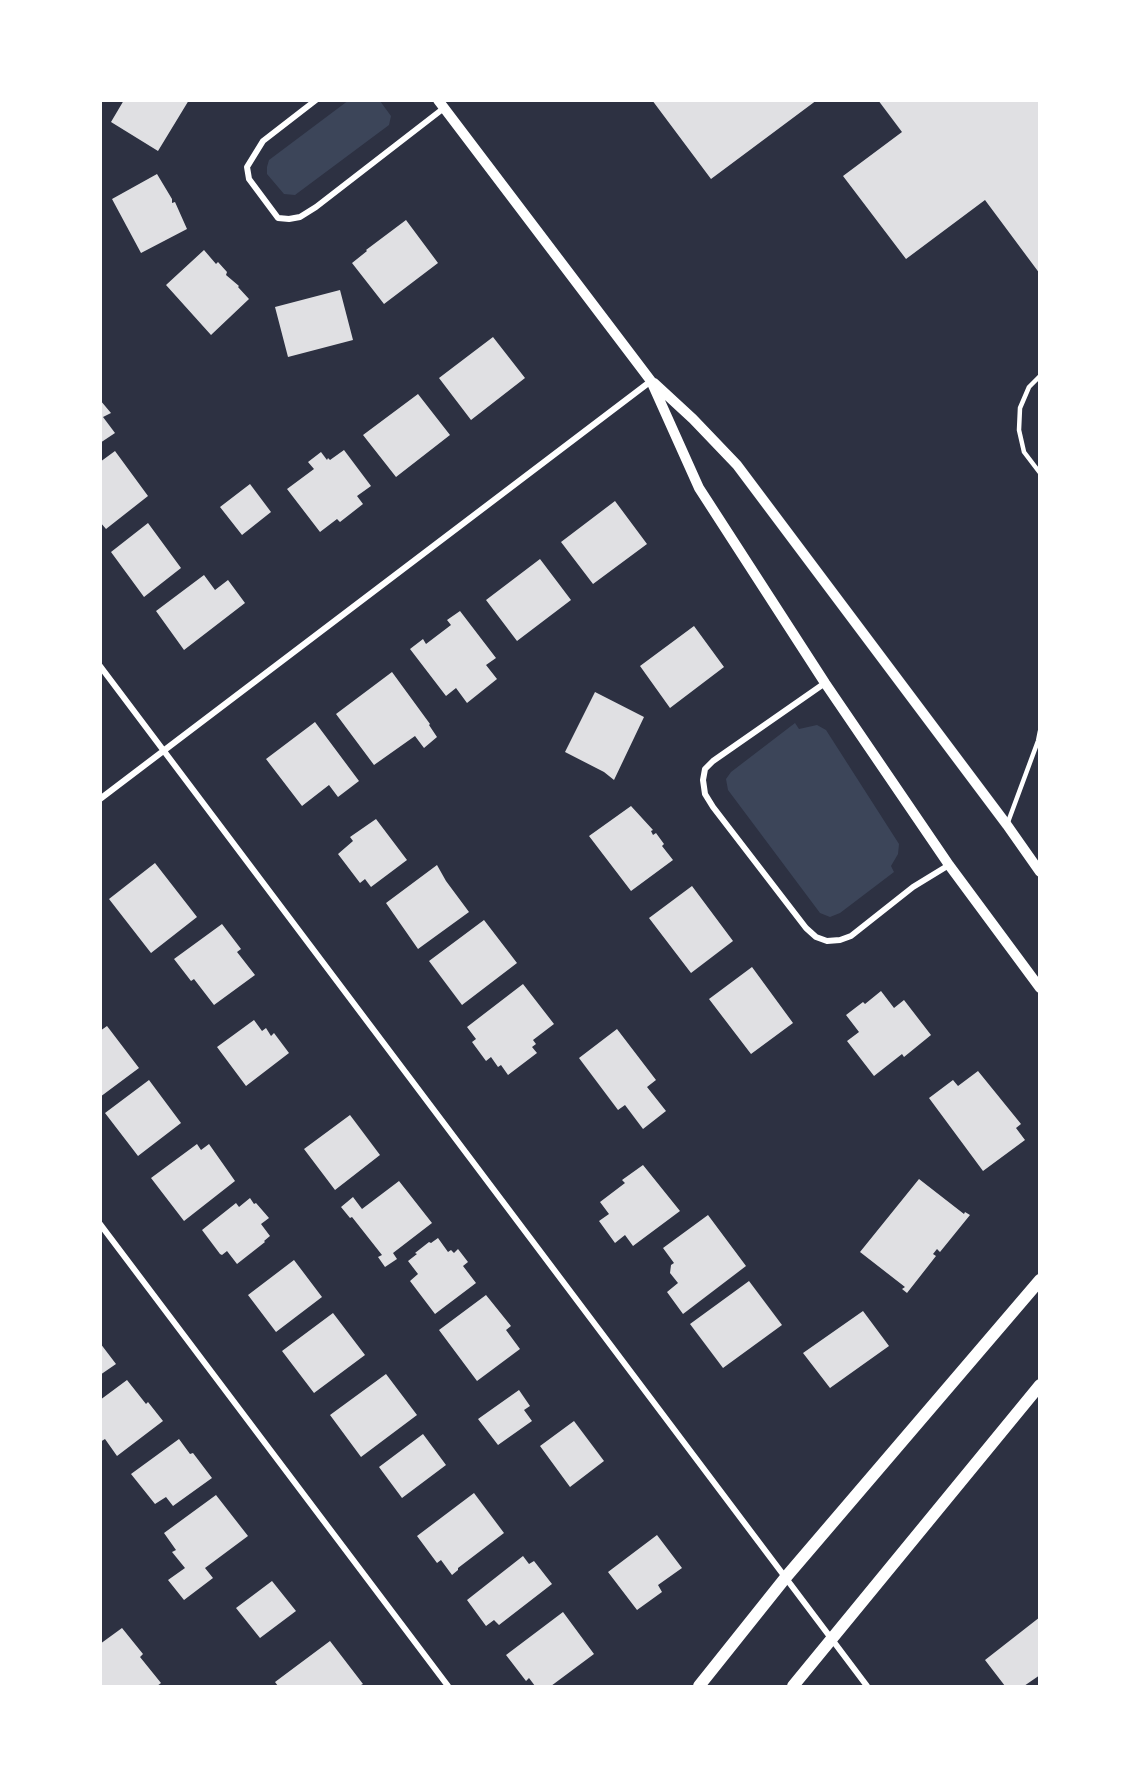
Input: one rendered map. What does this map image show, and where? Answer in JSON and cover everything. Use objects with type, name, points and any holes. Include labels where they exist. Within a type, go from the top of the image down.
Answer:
[{"type":"main road","points":[[699,1686],[786,1577],[1040,1280]]},
{"type":"main road","points":[[793,1686],[1040,1385]]},
{"type":"street","points":[[316,100],[263,141],[247,167],[249,179],[278,218],[300,217],[316,207],[441,104],[651,381],[693,418],[736,465],[1040,872]]},
{"type":"street","points":[[651,381],[699,488],[825,683],[949,865],[1040,988]]},
{"type":"street","points":[[100,799],[651,381]]},
{"type":"street","points":[[100,666],[867,1686]]},
{"type":"street","points":[[825,683],[713,761],[705,769],[703,780],[705,794],[713,807],[806,928],[816,937],[827,941],[851,936],[913,887],[949,865]]},
{"type":"street","points":[[100,1224],[448,1686]]},
{"type":"lane","points":[[1040,376],[1029,387],[1020,408],[1018,430],[1024,452],[1040,473]]},
{"type":"lane","points":[[1007,825],[1039,740],[1040,730]]},
{"type":"shaded area","points":[[349,100],[380,101],[391,116],[389,125],[295,195],[284,194],[267,174],[269,160]]},
{"type":"shaded area","points":[[795,723],[799,729],[817,725],[826,730],[899,844],[898,854],[891,866],[894,872],[840,913],[830,917],[820,913],[728,790],[726,779],[731,772]]},
{"type":"building","points":[[124,100],[189,100],[158,151],[111,122]]},
{"type":"building","points":[[652,100],[817,100],[711,179]]},
{"type":"building","points":[[878,100],[1040,100],[1040,274],[985,200],[906,259],[843,176],[902,132]]},
{"type":"building","points":[[157,174],[172,199],[172,203],[175,202],[187,229],[141,253],[112,199]]},
{"type":"building","points":[[406,220],[438,263],[384,304],[352,263]]},
{"type":"building","points":[[204,250],[216,264],[218,262],[227,272],[226,275],[249,299],[211,335],[166,285]]},
{"type":"building","points":[[340,290],[353,340],[288,357],[275,307]]},
{"type":"building","points":[[493,337],[525,378],[471,420],[439,378]]},
{"type":"building","points":[[418,394],[450,435],[396,477],[363,435]]},
{"type":"building","points":[[100,400],[111,413],[103,417],[115,433],[100,443]]},
{"type":"building","points":[[344,450],[371,486],[357,496],[363,504],[340,522],[337,519],[320,532],[287,489],[314,469],[308,462],[321,452],[327,460],[328,458],[330,460]]},
{"type":"building","points":[[115,451],[148,496],[106,529],[100,522],[100,462]]},
{"type":"building","points":[[250,484],[271,512],[242,535],[220,507]]},
{"type":"building","points":[[615,501],[647,544],[593,584],[561,542]]},
{"type":"building","points":[[148,523],[181,568],[144,597],[111,552]]},
{"type":"building","points":[[540,559],[571,600],[517,641],[486,600]]},
{"type":"building","points":[[204,575],[215,590],[228,580],[245,603],[184,650],[156,611]]},
{"type":"building","points":[[460,611],[496,658],[486,665],[497,679],[467,703],[456,688],[446,696],[410,649],[423,639],[426,644],[451,625],[447,620]]},
{"type":"building","points":[[694,626],[724,667],[670,708],[640,666]]},
{"type":"building","points":[[392,672],[437,737],[424,748],[415,736],[374,765],[336,714]]},
{"type":"building","points":[[595,692],[644,717],[614,780],[604,772],[565,752]]},
{"type":"building","points":[[315,722],[359,781],[338,797],[329,785],[302,806],[266,759]]},
{"type":"building","points":[[631,806],[653,830],[651,831],[653,835],[656,833],[664,844],[662,846],[673,860],[631,891],[589,836]]},
{"type":"building","points":[[376,819],[407,860],[371,887],[365,879],[360,883],[338,854],[353,841],[350,837]]},
{"type":"building","points":[[155,863],[197,917],[151,953],[109,899]]},
{"type":"building","points":[[437,865],[469,912],[418,949],[386,903]]},
{"type":"building","points":[[692,886],[733,941],[691,973],[649,918]]},
{"type":"building","points":[[484,920],[517,963],[462,1005],[429,961]]},
{"type":"building","points":[[222,924],[241,949],[237,952],[255,975],[214,1005],[194,979],[191,981],[174,959]]},
{"type":"building","points":[[752,967],[793,1023],[751,1054],[709,999]]},
{"type":"building","points":[[523,984],[554,1024],[533,1040],[536,1044],[532,1047],[537,1053],[508,1075],[491,1057],[486,1061],[472,1042],[476,1039],[467,1027]]},
{"type":"building","points":[[881,991],[894,1008],[904,1000],[931,1035],[904,1057],[902,1054],[874,1076],[847,1041],[859,1032],[846,1015]]},
{"type":"building","points":[[254,1020],[262,1031],[266,1028],[271,1036],[274,1033],[289,1053],[246,1086],[217,1047]]},
{"type":"building","points":[[107,1026],[139,1068],[100,1097],[100,1031]]},
{"type":"building","points":[[617,1029],[656,1080],[647,1087],[666,1111],[643,1129],[625,1105],[618,1110],[579,1058]]},
{"type":"building","points":[[978,1071],[1021,1124],[1016,1128],[1025,1140],[983,1171],[929,1098],[953,1080],[958,1086]]},
{"type":"building","points":[[149,1080],[181,1123],[138,1156],[105,1113]]},
{"type":"building","points":[[350,1115],[380,1155],[335,1190],[304,1149]]},
{"type":"building","points":[[197,1144],[201,1150],[209,1144],[235,1181],[184,1221],[151,1178]]},
{"type":"building","points":[[643,1165],[680,1211],[633,1246],[625,1235],[615,1243],[599,1221],[609,1214],[600,1202],[625,1183],[622,1180]]},
{"type":"building","points":[[919,1179],[964,1214],[965,1212],[970,1215],[940,1252],[937,1249],[933,1254],[936,1256],[907,1293],[902,1289],[905,1287],[860,1252]]},
{"type":"building","points":[[399,1181],[432,1223],[393,1253],[397,1259],[385,1267],[378,1257],[382,1255],[352,1217],[350,1218],[341,1207],[353,1197],[362,1209]]},
{"type":"building","points":[[250,1198],[269,1218],[261,1224],[270,1236],[237,1264],[227,1251],[220,1254],[202,1230],[236,1203],[239,1207]]},
{"type":"building","points":[[708,1215],[746,1266],[683,1314],[667,1292],[678,1283],[670,1273],[671,1265],[674,1263],[663,1248]]},
{"type":"building","points":[[438,1238],[448,1252],[451,1250],[454,1253],[458,1249],[468,1262],[463,1266],[476,1283],[435,1314],[410,1281],[418,1274],[408,1261],[429,1242]]},
{"type":"building","points":[[294,1260],[322,1297],[276,1332],[248,1295]]},
{"type":"building","points":[[749,1281],[782,1325],[723,1368],[690,1324]]},
{"type":"building","points":[[486,1295],[511,1326],[506,1330],[520,1349],[477,1381],[439,1330]]},
{"type":"building","points":[[863,1311],[889,1346],[830,1388],[803,1353]]},
{"type":"building","points":[[333,1313],[365,1355],[314,1393],[282,1351]]},
{"type":"building","points":[[100,1343],[116,1364],[100,1375]]},
{"type":"building","points":[[386,1374],[417,1415],[361,1457],[330,1415]]},
{"type":"building","points":[[127,1380],[163,1421],[117,1456],[105,1439],[100,1442],[100,1400]]},
{"type":"building","points":[[519,1390],[530,1406],[524,1410],[532,1421],[498,1445],[478,1419]]},
{"type":"building","points":[[574,1421],[604,1461],[570,1487],[540,1446]]},
{"type":"building","points":[[423,1434],[446,1465],[402,1498],[379,1467]]},
{"type":"building","points":[[179,1439],[212,1478],[173,1506],[166,1497],[155,1504],[131,1474]]},
{"type":"building","points":[[474,1493],[504,1533],[452,1575],[441,1560],[437,1563],[417,1536]]},
{"type":"building","points":[[216,1495],[248,1536],[205,1568],[213,1578],[184,1600],[168,1580],[185,1568],[172,1552],[176,1550],[164,1533]]},
{"type":"building","points":[[657,1535],[682,1568],[658,1585],[662,1592],[637,1610],[608,1572]]},
{"type":"building","points":[[523,1556],[529,1564],[534,1561],[552,1584],[499,1625],[494,1620],[486,1626],[467,1600]]},
{"type":"building","points":[[272,1581],[296,1611],[260,1638],[236,1608]]},
{"type":"building","points":[[563,1612],[594,1654],[551,1686],[535,1686],[529,1678],[526,1681],[506,1655]]},
{"type":"building","points":[[1040,1617],[1040,1675],[1024,1686],[1005,1686],[985,1660]]},
{"type":"building","points":[[122,1628],[143,1654],[140,1657],[161,1683],[157,1686],[100,1686],[100,1644]]},
{"type":"building","points":[[330,1641],[363,1684],[359,1686],[278,1686],[275,1682]]}]
